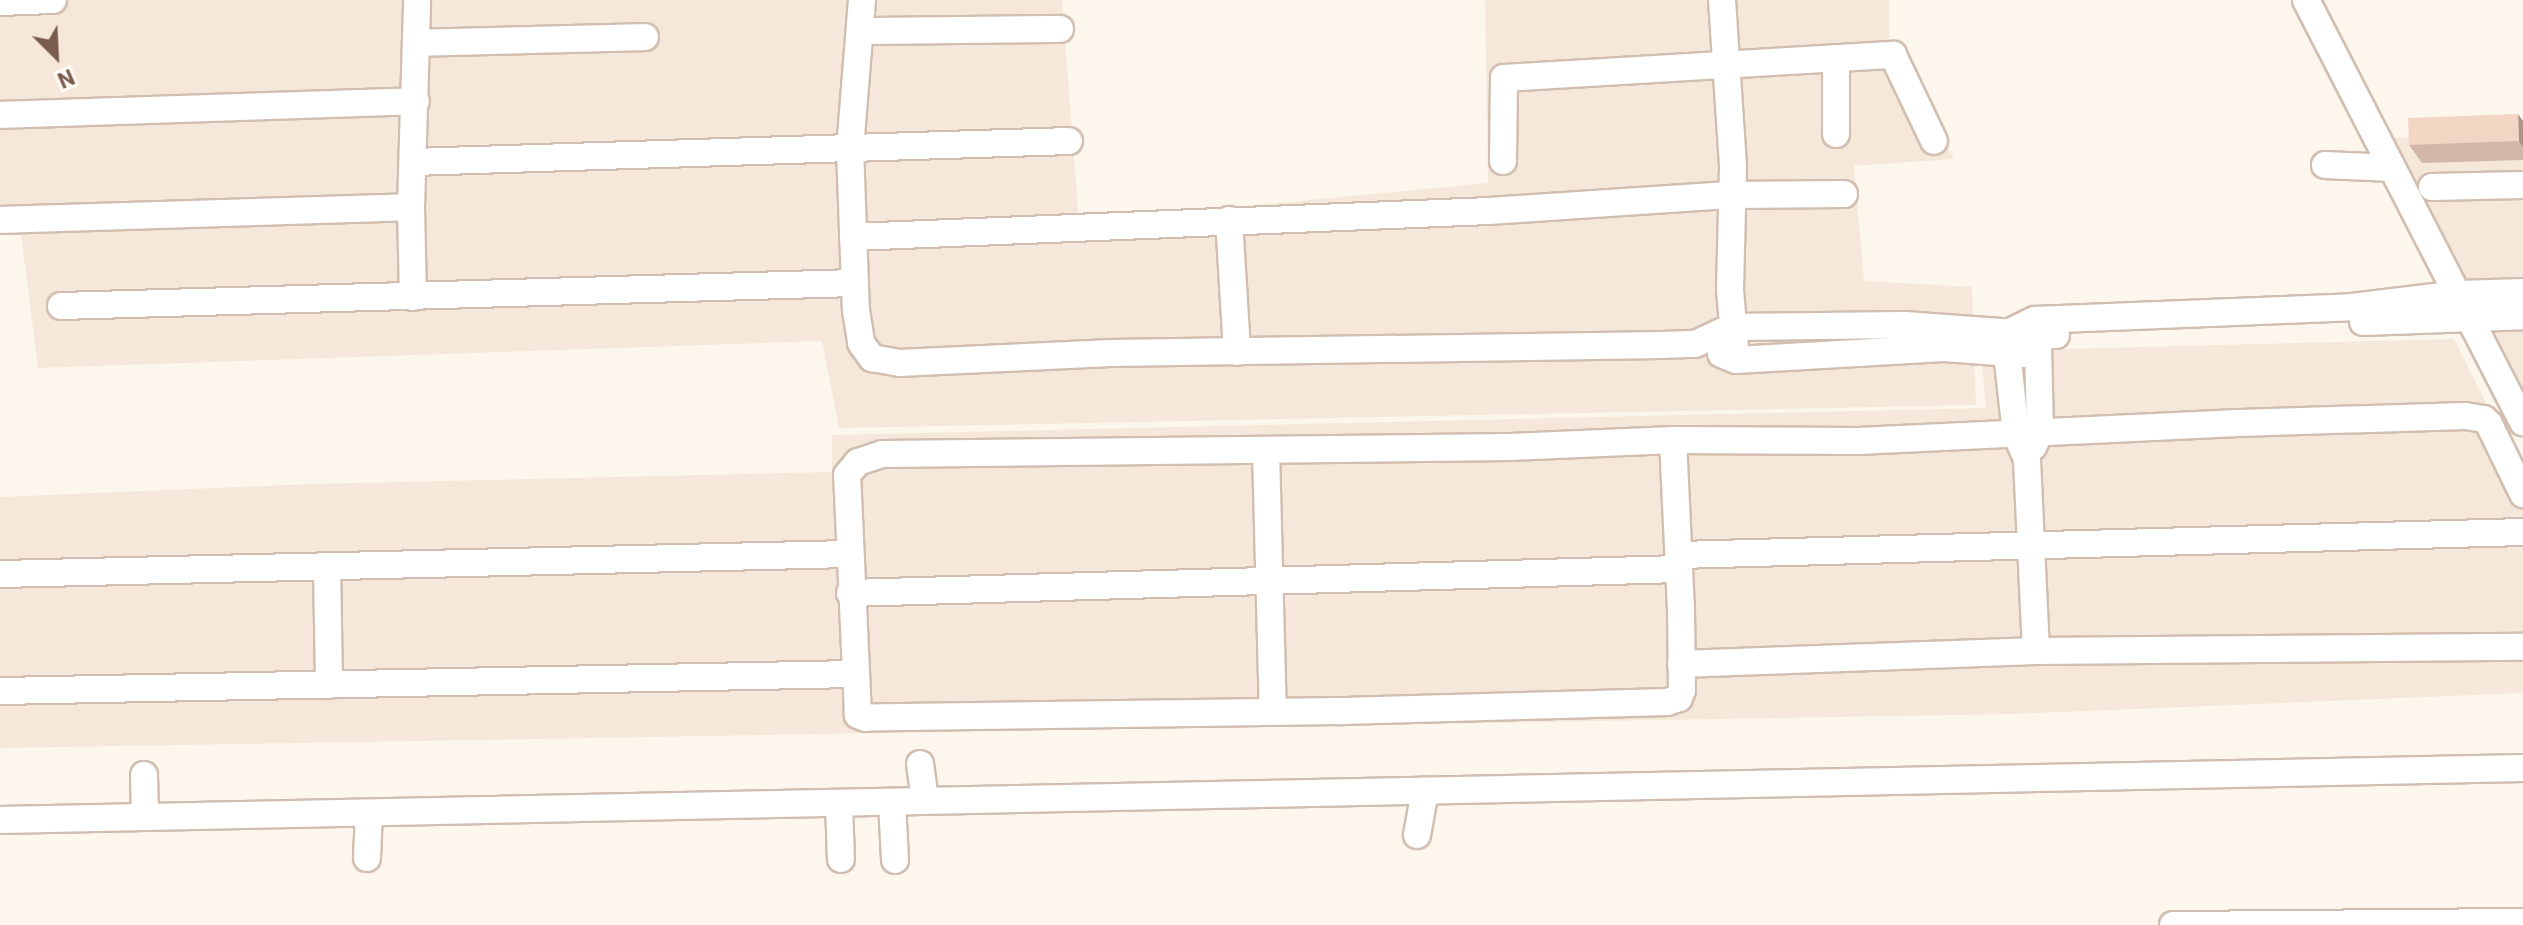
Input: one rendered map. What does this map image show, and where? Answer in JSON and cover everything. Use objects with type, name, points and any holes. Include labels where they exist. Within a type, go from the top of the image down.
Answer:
[{"type":"street","points":[[0,2],[53,0]]},
{"type":"street","points":[[413,297],[411,207],[417,0]]},
{"type":"street","points":[[862,0],[850,149],[855,283],[861,343],[872,358],[885,361],[1695,344],[1736,360],[1943,337]]},
{"type":"street","points":[[1722,0],[1732,195],[1732,327],[1736,360]]},
{"type":"street","points":[[2306,0],[2523,423]]},
{"type":"street","points":[[861,31],[1060,29]]},
{"type":"street","points":[[416,43],[645,37]]},
{"type":"street","points":[[1503,161],[1504,78],[1893,55],[1934,141]]},
{"type":"street","points":[[1836,58],[1836,134]]},
{"type":"street","points":[[0,115],[416,101]]},
{"type":"street","points":[[413,162],[1069,141]]},
{"type":"street","points":[[2325,165],[2392,168]]},
{"type":"street","points":[[2432,187],[2523,185]]},
{"type":"street","points":[[853,237],[1489,211],[1732,195],[1844,194]]},
{"type":"street","points":[[0,220],[411,207]]},
{"type":"street","points":[[1229,220],[1237,352]]},
{"type":"street","points":[[61,306],[855,283]]},
{"type":"street","points":[[1695,344],[1732,327],[1943,337],[2040,346],[2465,305],[2523,292]]},
{"type":"street","points":[[2008,342],[2035,320],[2465,305],[2523,316]]},
{"type":"street","points":[[2008,342],[2028,433]]},
{"type":"street","points":[[2036,651],[2027,459],[2040,346]]},
{"type":"street","points":[[1673,440],[1682,690],[1679,698],[1667,702],[1273,712],[866,718],[858,715],[853,674],[847,475],[858,462],[883,454],[1266,451],[1673,440],[1858,441],[2465,416],[2484,419],[2489,424],[2523,494]]},
{"type":"street","points":[[1266,451],[1273,712]]},
{"type":"street","points":[[850,593],[1270,582],[2031,543],[2523,532]]},
{"type":"street","points":[[0,574],[849,554]]},
{"type":"street","points":[[327,567],[329,685]]},
{"type":"street","points":[[1681,664],[2036,651],[2523,647]]},
{"type":"street","points":[[0,691],[853,674]]},
{"type":"street","points":[[920,764],[925,801]]},
{"type":"street","points":[[0,820],[2523,768]]},
{"type":"street","points":[[144,775],[145,817]]},
{"type":"street","points":[[1417,835],[1425,791]]},
{"type":"street","points":[[892,802],[895,860]]},
{"type":"street","points":[[839,803],[841,859]]},
{"type":"street","points":[[367,858],[369,813]]},
{"type":"street","points":[[2173,925],[2523,922]]},
{"type":"shaded area","points":[[0,0],[1062,0],[1079,222],[1488,183],[1485,0],[1889,0],[1889,46],[1954,159],[1854,166],[1864,281],[1972,287],[1976,405],[839,428],[822,341],[38,368],[21,234],[0,234]]},
{"type":"shaded area","points":[[2523,132],[2523,407],[2521,407],[2391,138]]},
{"type":"shaded area","points":[[2454,339],[2523,477],[2523,693],[2012,714],[0,748],[0,497],[311,484],[832,472],[832,435],[1986,408],[1981,351]]},
{"type":"building","points":[[2518,114],[2519,141],[2409,145],[2408,118]]}]
